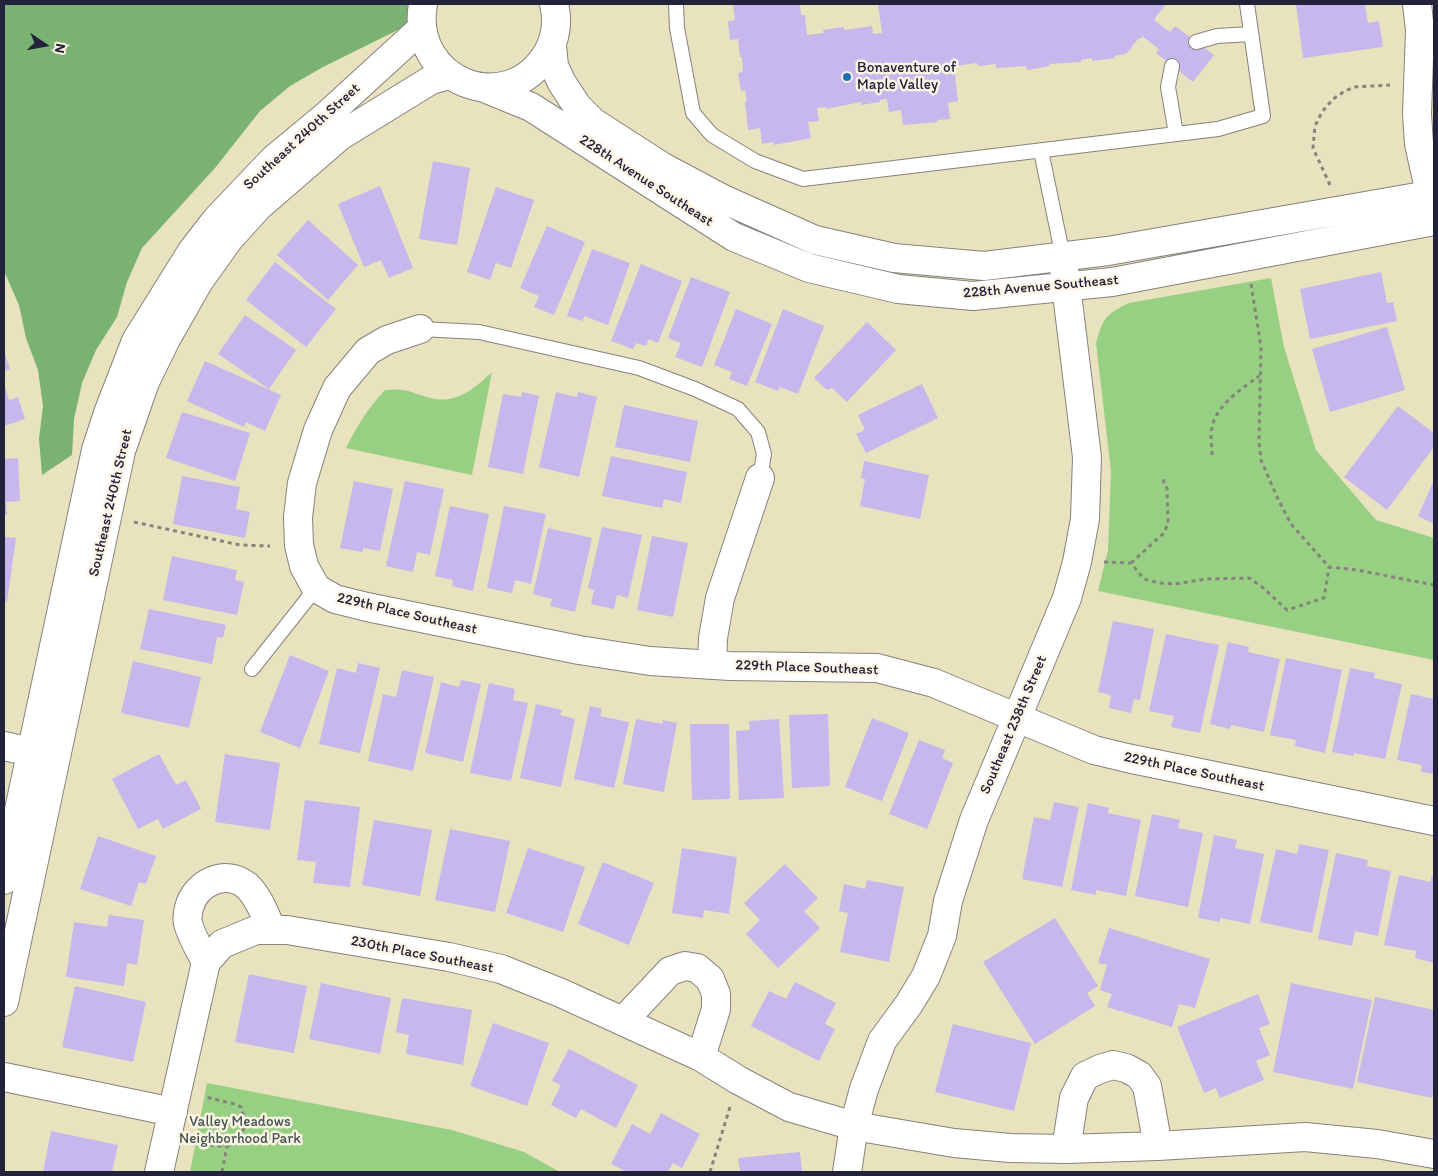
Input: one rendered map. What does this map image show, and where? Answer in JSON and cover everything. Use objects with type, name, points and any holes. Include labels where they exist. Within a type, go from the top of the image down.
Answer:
[{"type":"street","points":[[482,87],[496,87],[509,84],[532,72],[552,46],[556,29],[557,7]]},
{"type":"street","points":[[422,16],[426,47],[436,62],[449,75]]},
{"type":"street","name":"Southeast 240th Street","points":[[4,1002],[43,755],[96,450],[136,341],[192,251],[216,220],[274,159],[327,115],[422,16]]},
{"type":"street","points":[[1424,21],[1417,114],[1419,144],[1433,200]]},
{"type":"street","name":"228th Avenue Southeast","points":[[552,46],[554,66],[562,84],[577,106],[593,122],[663,167],[724,199],[815,240],[894,258],[984,266],[1063,258],[1339,210],[1433,200]]},
{"type":"street","name":"228th Avenue Southeast","points":[[449,75],[465,83],[482,87],[531,107],[734,237],[809,268],[898,289],[973,296],[1112,282],[1434,221]]},
{"type":"street","name":"Southeast 240th Street","points":[[4,880],[43,755],[107,516],[120,451],[145,382],[166,339],[199,281],[229,239],[258,207],[340,136],[431,80],[449,75]]},
{"type":"street","name":"Southeast 238th Street","points":[[847,1172],[854,1126],[864,1089],[882,1041],[909,1004],[926,976],[942,936],[948,901],[974,820],[1067,598],[1077,562],[1085,519],[1087,457],[1063,258]]},
{"type":"street","points":[[316,588],[304,566],[299,545],[298,516],[302,483],[318,430],[337,388],[368,351],[387,340],[420,329]]},
{"type":"street","points":[[712,665],[713,638],[720,598],[760,478]]},
{"type":"street","name":"229th Place Southeast","points":[[316,588],[335,599],[366,607],[579,650],[650,662],[877,668],[934,683],[1094,750],[1434,821]]},
{"type":"street","points":[[4,746],[43,755]]},
{"type":"street","points":[[159,1172],[206,962],[187,922],[192,898],[202,886],[210,882],[221,878],[236,880],[246,885],[256,896],[272,930]]},
{"type":"street","name":"230th Place Southeast","points":[[206,962],[222,944],[241,935],[256,930],[287,930],[449,957],[501,969],[561,993],[701,1057],[738,1080],[789,1107],[854,1126],[954,1144],[1066,1149],[1158,1146],[1305,1137],[1377,1144],[1434,1154]]},
{"type":"street","points":[[622,1021],[670,971],[685,966],[697,968],[710,979],[716,994],[716,1008],[701,1057]]},
{"type":"street","points":[[1066,1149],[1074,1098],[1085,1076],[1100,1068],[1113,1065],[1126,1068],[1138,1076],[1147,1086],[1158,1146]]},
{"type":"street","points":[[4,1077],[173,1113]]},
{"type":"lane","points":[[676,4],[677,28],[693,113],[712,135],[754,161],[804,179],[1218,129],[1263,116],[1247,4]]},
{"type":"lane","points":[[1196,42],[1217,36],[1251,34]]},
{"type":"lane","points":[[1172,66],[1168,87],[1176,134]]},
{"type":"lane","points":[[1041,150],[1063,258]]},
{"type":"lane","points":[[420,329],[479,332],[639,368],[694,389],[738,409],[758,432],[764,454],[760,478]]},
{"type":"lane","points":[[252,669],[316,588]]},
{"type":"path","points":[[1339,210],[1313,148],[1315,126],[1322,112],[1333,99],[1355,87],[1418,84]]},
{"type":"path","points":[[1246,256],[1261,347],[1259,441],[1261,460],[1291,524],[1328,567],[1357,570],[1434,585]]},
{"type":"path","points":[[1212,455],[1212,427],[1219,411],[1230,399],[1260,376]]},
{"type":"path","points":[[1077,562],[1131,563],[1164,533],[1168,523],[1167,488],[1162,478]]},
{"type":"path","points":[[107,516],[240,544],[261,546],[299,545]]},
{"type":"path","points":[[1131,563],[1144,579],[1159,582],[1176,584],[1206,579],[1249,578],[1261,586],[1287,610],[1324,598],[1328,567]]},
{"type":"path","points":[[710,1172],[738,1080]]},
{"type":"path","points":[[173,1113],[235,1104],[241,1107],[244,1125],[242,1135],[236,1142],[227,1146]]},
{"type":"path","points":[[173,1113],[227,1146]]},
{"type":"path","points":[[222,1172],[227,1146]]},
{"type":"green space","points":[[4,4],[434,4],[426,16],[323,67],[290,86],[260,111],[215,168],[142,248],[127,282],[117,317],[96,350],[82,383],[74,419],[72,455],[42,475],[39,439],[43,406],[38,370],[26,338],[19,305],[4,271]]},
{"type":"green space","points":[[1271,278],[1284,347],[1316,450],[1376,520],[1434,538],[1434,660],[1098,591],[1108,550],[1111,471],[1096,343],[1103,322],[1115,310],[1129,303]]},
{"type":"green space","points":[[492,372],[472,475],[346,448],[363,418],[385,390],[402,390],[437,399],[454,398],[478,385]]},
{"type":"green space","name":"Valley Meadows Neighborhood Park","points":[[207,1083],[452,1130],[524,1152],[560,1172],[190,1172]]},
{"type":"building","name":"Bonaventure of Maple Valley","points":[[733,4],[800,4],[801,15],[805,15],[807,35],[824,33],[823,30],[844,27],[844,30],[872,26],[873,34],[882,33],[878,4],[1166,4],[1155,18],[1155,21],[1170,32],[1175,26],[1214,55],[1193,82],[1156,53],[1159,49],[1142,36],[1126,54],[1114,56],[1115,58],[1092,61],[1092,58],[1081,60],[1081,62],[1049,64],[1050,66],[1027,70],[1026,66],[996,68],[996,64],[978,66],[977,63],[954,66],[958,101],[948,103],[950,119],[903,125],[901,110],[889,112],[887,99],[861,105],[861,102],[826,109],[826,107],[817,108],[819,121],[808,122],[811,138],[774,145],[774,142],[762,144],[760,128],[748,130],[745,90],[741,91],[738,73],[743,72],[742,57],[740,57],[738,39],[730,40],[728,21],[735,20]]},
{"type":"building","points":[[1296,4],[1365,4],[1368,23],[1379,21],[1383,47],[1303,58]]},
{"type":"building","points":[[433,161],[470,168],[457,245],[419,239]]},
{"type":"building","points":[[380,186],[413,268],[389,278],[381,260],[364,267],[338,204]]},
{"type":"building","points":[[496,187],[534,200],[511,268],[496,263],[490,280],[467,272]]},
{"type":"building","points":[[308,220],[358,265],[328,300],[277,255]]},
{"type":"building","points":[[547,226],[585,242],[554,315],[534,307],[539,296],[520,288]]},
{"type":"building","points":[[592,249],[630,263],[608,325],[584,316],[583,321],[567,316]]},
{"type":"building","points":[[275,262],[336,309],[306,347],[246,300]]},
{"type":"building","points":[[641,264],[682,281],[658,343],[649,339],[646,346],[636,343],[633,349],[611,341]]},
{"type":"building","points":[[1381,272],[1387,303],[1393,302],[1397,321],[1310,339],[1300,289]]},
{"type":"building","points":[[691,277],[730,292],[702,367],[675,357],[681,343],[668,338]]},
{"type":"building","points":[[736,309],[772,324],[747,386],[729,379],[732,372],[714,365]]},
{"type":"building","points":[[783,309],[824,326],[798,394],[780,387],[778,391],[755,382]]},
{"type":"building","points":[[245,315],[296,350],[269,389],[218,354]]},
{"type":"building","points":[[867,322],[896,350],[847,402],[832,388],[827,390],[814,378]]},
{"type":"building","points":[[1387,327],[1405,390],[1330,412],[1312,349]]},
{"type":"building","points":[[4,351],[10,369],[4,371]]},
{"type":"building","points":[[205,361],[281,395],[265,431],[246,422],[244,427],[187,401]]},
{"type":"building","points":[[4,383],[9,400],[18,397],[25,419],[4,426]]},
{"type":"building","points":[[922,384],[938,418],[866,453],[856,434],[865,430],[858,415]]},
{"type":"building","points":[[522,392],[539,396],[523,474],[488,467],[503,394],[521,397]]},
{"type":"building","points":[[556,392],[577,397],[578,392],[597,397],[579,477],[539,467]]},
{"type":"building","points":[[624,405],[698,421],[690,462],[615,447]]},
{"type":"building","points":[[1398,406],[1434,433],[1434,447],[1387,510],[1344,477]]},
{"type":"building","points":[[182,412],[250,433],[235,481],[166,458]]},
{"type":"building","points":[[611,456],[687,472],[681,503],[664,499],[662,508],[602,496]]},
{"type":"building","points":[[18,458],[20,501],[6,502],[7,515],[4,515],[4,459]]},
{"type":"building","points":[[864,461],[929,475],[920,519],[860,506],[865,479],[861,478]]},
{"type":"building","points":[[182,476],[240,487],[236,509],[250,512],[245,538],[173,524]]},
{"type":"building","points":[[1434,480],[1434,524],[1418,516]]},
{"type":"building","points":[[354,481],[393,489],[380,551],[363,548],[363,552],[340,548]]},
{"type":"building","points":[[405,481],[444,489],[430,555],[417,552],[413,572],[386,566]]},
{"type":"building","points":[[450,506],[489,514],[473,591],[452,586],[453,580],[435,576]]},
{"type":"building","points":[[504,506],[546,514],[531,584],[515,580],[512,593],[487,588]]},
{"type":"building","points":[[602,527],[642,535],[628,598],[617,595],[614,609],[591,604],[594,590],[588,588]]},
{"type":"building","points":[[548,528],[592,538],[575,612],[550,606],[552,599],[533,594]]},
{"type":"building","points":[[652,536],[688,543],[673,617],[637,610]]},
{"type":"building","points":[[4,537],[16,538],[7,602],[4,601]]},
{"type":"building","points":[[172,556],[237,570],[235,580],[244,582],[237,615],[163,600]]},
{"type":"building","points":[[149,609],[226,625],[223,638],[217,637],[212,664],[140,649]]},
{"type":"building","points":[[1113,621],[1154,629],[1140,700],[1134,699],[1131,713],[1109,708],[1111,695],[1098,692]]},
{"type":"building","points":[[1166,634],[1219,645],[1200,733],[1171,727],[1174,716],[1149,711]]},
{"type":"building","points":[[1228,642],[1249,647],[1248,652],[1280,659],[1264,732],[1231,725],[1230,729],[1210,724]]},
{"type":"building","points":[[290,655],[329,671],[300,748],[260,732]]},
{"type":"building","points":[[1286,658],[1342,670],[1325,753],[1295,746],[1296,740],[1270,735]]},
{"type":"building","points":[[133,661],[201,677],[189,728],[121,713]]},
{"type":"building","points":[[358,663],[380,668],[360,753],[319,744],[337,668],[356,673]]},
{"type":"building","points":[[1350,668],[1375,673],[1374,678],[1402,684],[1385,759],[1354,753],[1353,756],[1332,752]]},
{"type":"building","points":[[402,670],[434,677],[413,771],[368,761],[383,694],[396,697]]},
{"type":"building","points":[[461,680],[481,684],[463,762],[425,753],[441,682],[459,687]]},
{"type":"building","points":[[489,683],[515,689],[513,700],[528,703],[511,781],[470,773]]},
{"type":"building","points":[[1411,694],[1434,699],[1434,774],[1421,772],[1422,765],[1397,760]]},
{"type":"building","points":[[536,704],[562,710],[560,715],[575,719],[561,787],[520,778]]},
{"type":"building","points":[[590,706],[602,709],[600,716],[629,722],[614,788],[574,779]]},
{"type":"building","points":[[828,714],[830,786],[792,788],[789,715]]},
{"type":"building","points":[[872,718],[909,733],[882,801],[845,787]]},
{"type":"building","points":[[636,719],[662,724],[663,720],[677,723],[664,792],[623,784]]},
{"type":"building","points":[[779,719],[784,798],[739,800],[736,731],[750,730],[749,721]]},
{"type":"building","points":[[690,724],[729,724],[730,799],[692,800]]},
{"type":"building","points":[[919,740],[945,750],[942,758],[953,763],[927,829],[889,814]]},
{"type":"building","points":[[159,754],[176,785],[186,780],[201,809],[163,829],[158,819],[138,829],[112,779]]},
{"type":"building","points":[[225,754],[280,763],[270,830],[215,822]]},
{"type":"building","points":[[305,800],[360,807],[350,887],[313,883],[316,862],[297,860]]},
{"type":"building","points":[[1054,802],[1079,807],[1062,887],[1022,879],[1034,817],[1050,820]]},
{"type":"building","points":[[1088,803],[1109,808],[1108,813],[1141,820],[1126,896],[1096,890],[1096,895],[1071,890]]},
{"type":"building","points":[[1152,814],[1180,820],[1178,828],[1203,833],[1188,907],[1135,896]]},
{"type":"building","points":[[374,820],[432,830],[420,896],[362,885]]},
{"type":"building","points":[[450,829],[510,841],[495,912],[435,900]]},
{"type":"building","points":[[1214,835],[1237,840],[1235,848],[1264,854],[1250,924],[1220,918],[1220,922],[1198,918]]},
{"type":"building","points":[[98,836],[156,856],[146,884],[139,882],[131,906],[80,889]]},
{"type":"building","points":[[1299,844],[1329,850],[1312,933],[1260,922],[1276,849],[1297,854]]},
{"type":"building","points":[[528,848],[585,867],[563,932],[506,913]]},
{"type":"building","points":[[682,848],[737,857],[729,914],[704,910],[703,918],[672,913]]},
{"type":"building","points":[[1336,853],[1368,860],[1367,866],[1391,871],[1378,936],[1355,931],[1352,946],[1318,939]]},
{"type":"building","points":[[603,862],[654,883],[629,945],[578,924]]},
{"type":"building","points":[[785,864],[818,898],[804,911],[820,928],[778,968],[746,934],[760,920],[744,903]]},
{"type":"building","points":[[1399,875],[1430,882],[1432,876],[1434,877],[1434,963],[1415,958],[1416,951],[1384,945]]},
{"type":"building","points":[[867,880],[904,887],[889,962],[840,952],[848,913],[839,911],[844,884],[865,889]]},
{"type":"building","points":[[109,915],[144,920],[137,965],[127,963],[124,986],[66,977],[74,922],[107,927]]},
{"type":"building","points":[[1055,918],[1098,986],[1087,993],[1095,1006],[1035,1044],[983,962]]},
{"type":"building","points":[[1109,928],[1210,959],[1195,1008],[1179,1004],[1172,1027],[1107,1007],[1112,994],[1100,990],[1107,965],[1098,963]]},
{"type":"building","points":[[249,974],[307,986],[294,1053],[235,1042]]},
{"type":"building","points":[[795,982],[836,1003],[825,1024],[835,1029],[819,1061],[751,1026],[769,991],[786,999]]},
{"type":"building","points":[[321,983],[391,998],[380,1054],[309,1039]]},
{"type":"building","points":[[1291,983],[1372,1000],[1353,1089],[1273,1072]]},
{"type":"building","points":[[75,986],[146,1002],[133,1062],[62,1047]]},
{"type":"building","points":[[1258,994],[1270,1024],[1259,1028],[1270,1055],[1256,1061],[1264,1080],[1220,1098],[1216,1088],[1204,1093],[1177,1027]]},
{"type":"building","points":[[1375,997],[1434,1010],[1434,1085],[1432,1098],[1357,1082]]},
{"type":"building","points":[[402,998],[472,1010],[463,1065],[406,1054],[409,1035],[396,1032]]},
{"type":"building","points":[[493,1023],[549,1043],[527,1106],[470,1086]]},
{"type":"building","points":[[953,1024],[1031,1043],[1014,1111],[935,1092]]},
{"type":"building","points":[[569,1049],[638,1085],[616,1128],[581,1109],[576,1118],[551,1105],[561,1085],[552,1081]]},
{"type":"building","points":[[661,1113],[700,1134],[682,1168],[673,1163],[668,1172],[627,1172],[611,1164],[632,1124],[650,1134]]},
{"type":"building","points":[[51,1131],[118,1145],[112,1172],[43,1172]]},
{"type":"building","points":[[800,1152],[802,1172],[740,1172],[738,1158]]},
{"type":"place","name":"Bonaventure of Maple Valley","points":[[847,77]]}]
